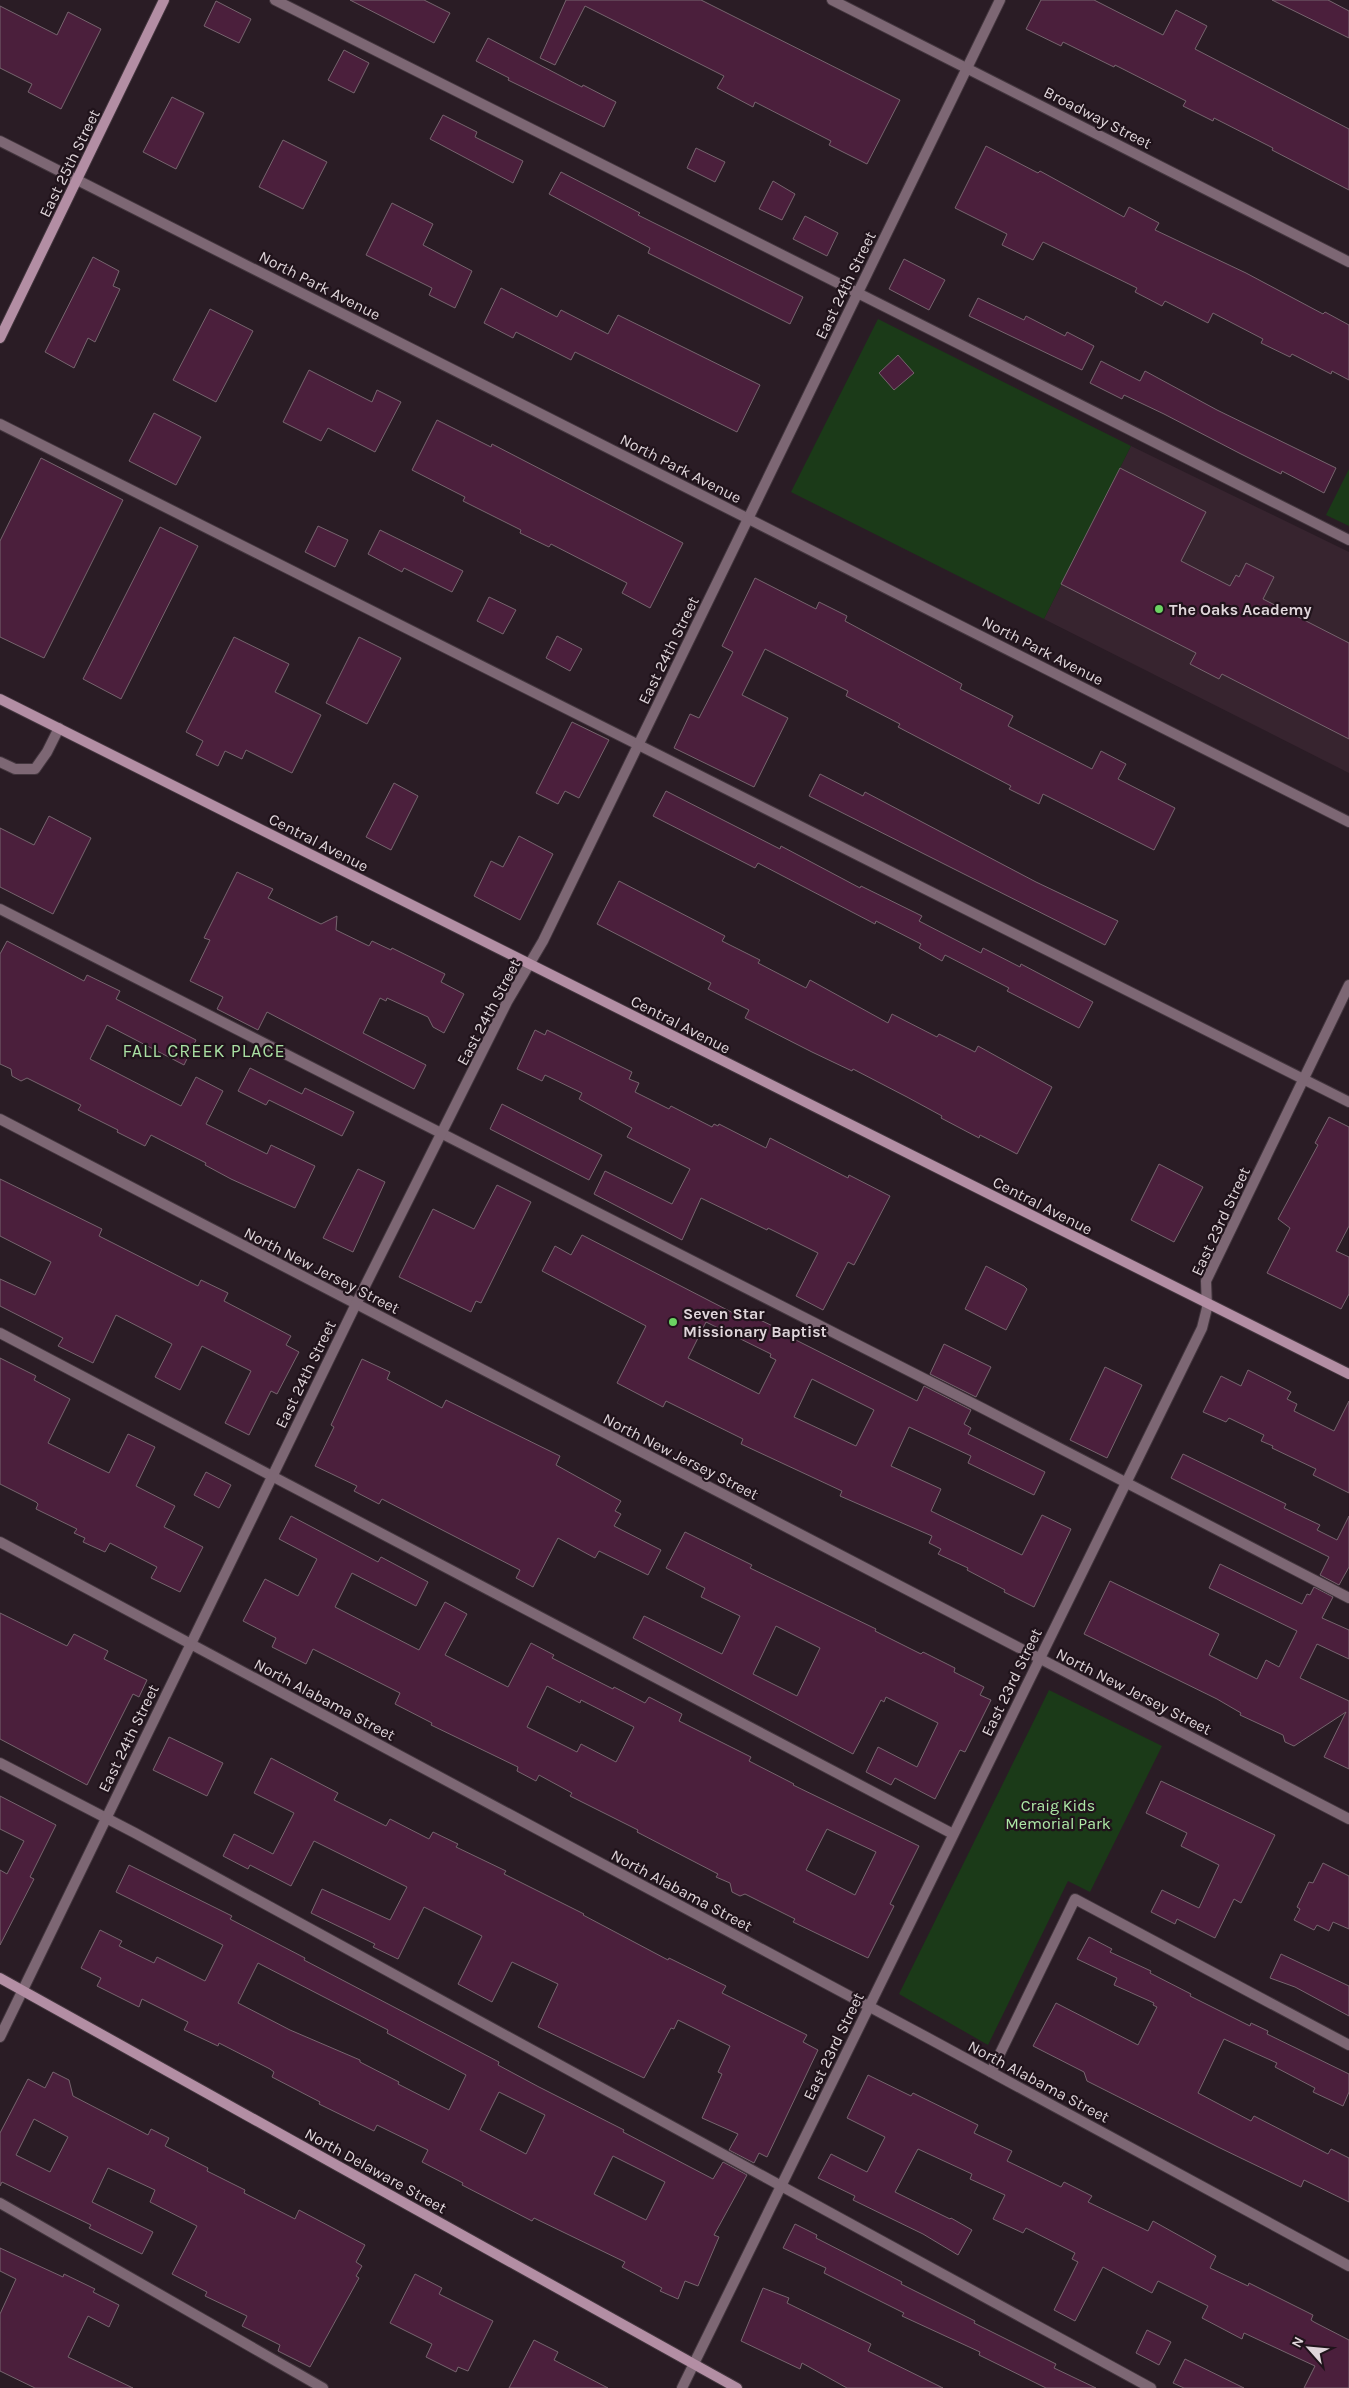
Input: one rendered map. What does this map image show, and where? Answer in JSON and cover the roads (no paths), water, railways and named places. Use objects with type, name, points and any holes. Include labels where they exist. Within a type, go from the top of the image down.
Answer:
[{"type":"main road","name":"East 25th Street","points":[[0,338],[164,0]]},
{"type":"main road","name":"Central Avenue","points":[[0,699],[1349,1374]]},
{"type":"main road","name":"North Delaware Street","points":[[0,1978],[737,2388]]},
{"type":"street","points":[[275,0],[1349,540]]},
{"type":"street","name":"Broadway Street","points":[[832,0],[1349,262]]},
{"type":"street","name":"East 24th Street","points":[[0,2037],[356,1304],[507,1002],[543,941],[1000,0]]},
{"type":"street","name":"North Park Avenue","points":[[0,141],[1349,822]]},
{"type":"street","points":[[0,424],[1349,1102]]},
{"type":"street","points":[[0,762],[16,769],[35,769],[47,752],[59,728]]},
{"type":"street","points":[[0,909],[1349,1598]]},
{"type":"street","name":"East 23rd Street","points":[[682,2388],[1202,1328],[1206,1303],[1206,1281],[1349,985]]},
{"type":"street","name":"North New Jersey Street","points":[[0,1119],[1349,1819]]},
{"type":"street","points":[[0,1333],[953,1834]]},
{"type":"street","name":"North Alabama Street","points":[[0,1542],[991,2072],[1349,2266]]},
{"type":"street","points":[[0,1763],[781,2185],[1151,2388]]},
{"type":"street","points":[[991,2072],[1075,1899],[1349,2045]]},
{"type":"street","points":[[0,2204],[323,2388]]},
{"type":"place","name":"The Oaks Academy","points":[[1159,609]]},
{"type":"place","name":"Seven Star Missionary Baptist","points":[[673,1322]]},
{"type":"district","name":"FALL CREEK PLACE","points":[[204,1051]]},
{"type":"park label","name":"Craig Kids Memorial Park","points":[[1058,1814]]}]
